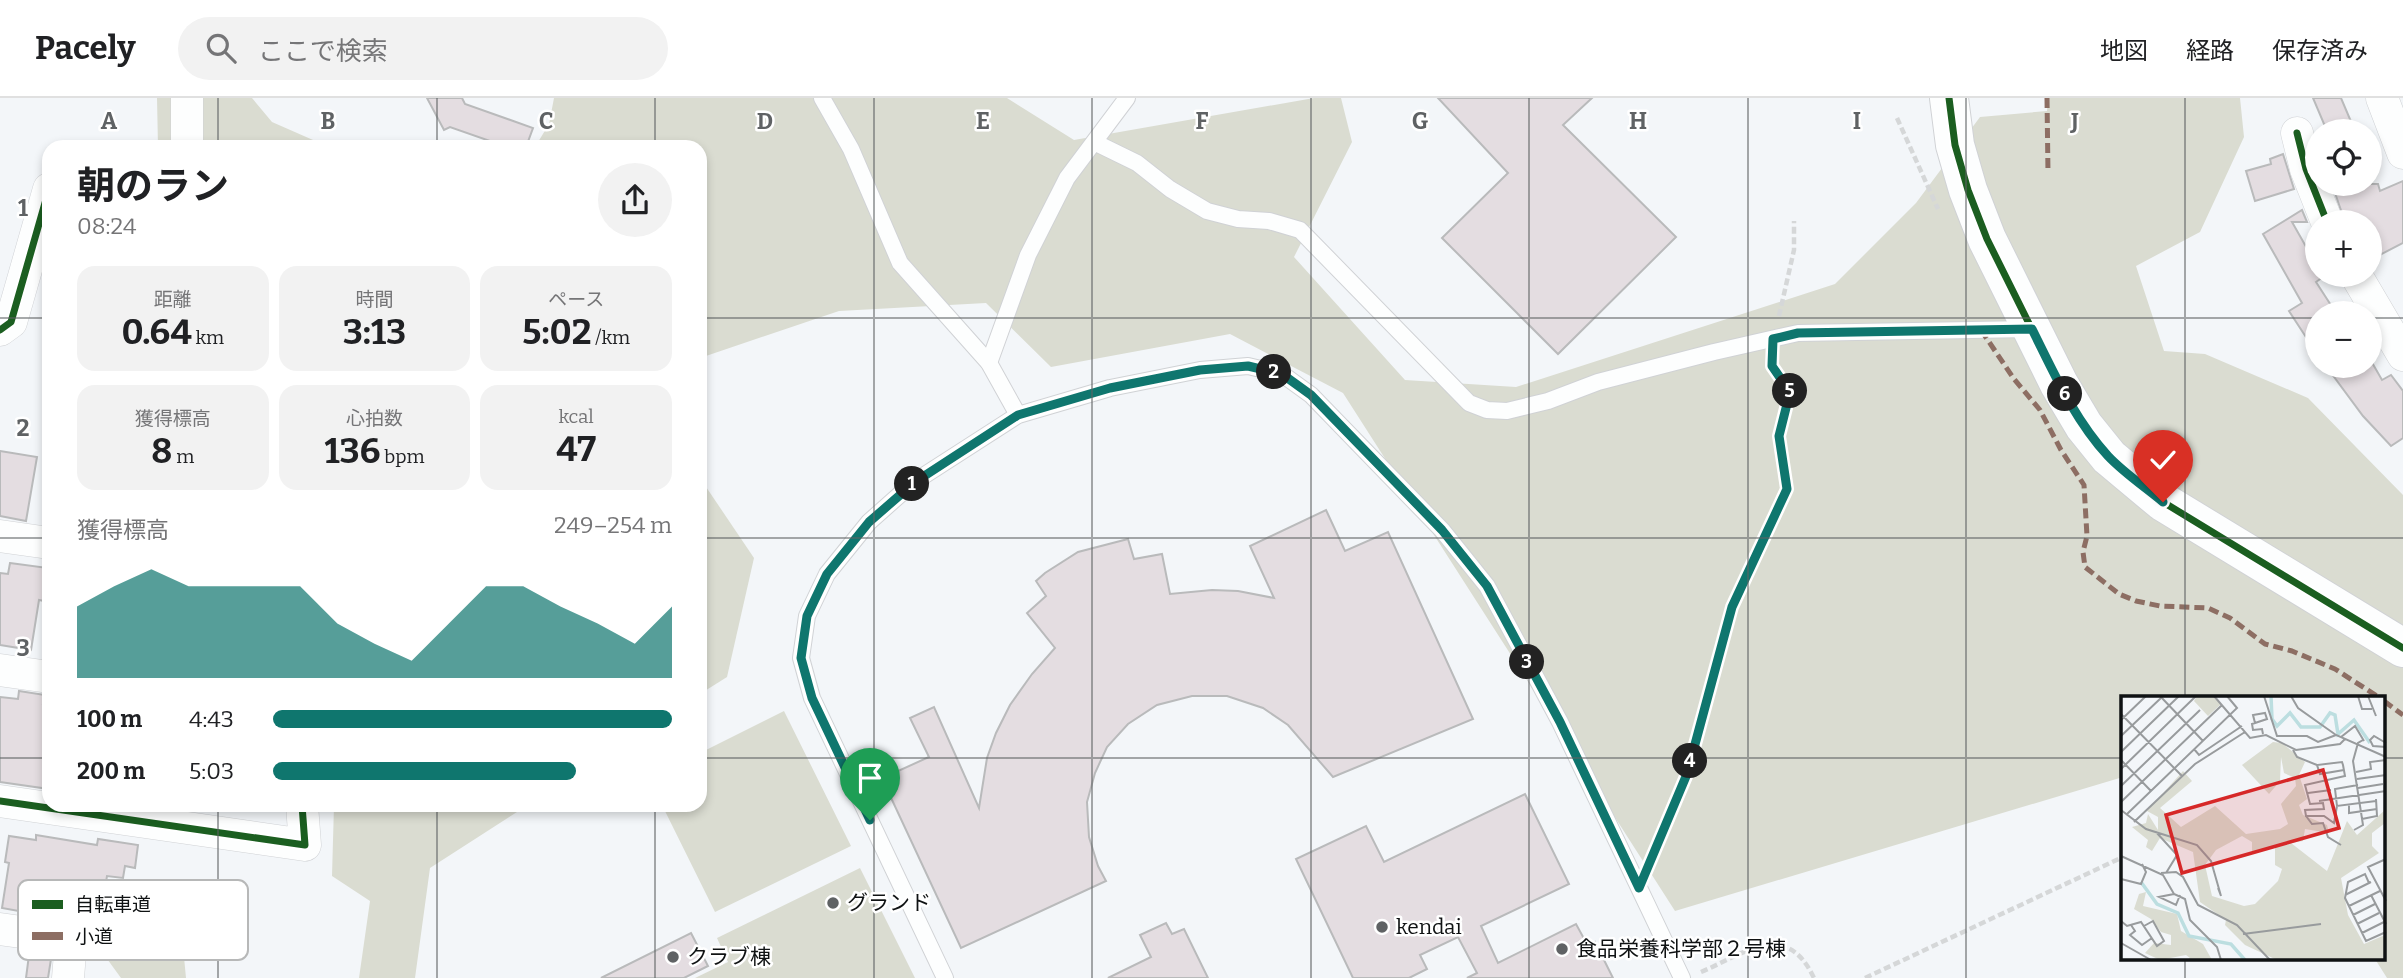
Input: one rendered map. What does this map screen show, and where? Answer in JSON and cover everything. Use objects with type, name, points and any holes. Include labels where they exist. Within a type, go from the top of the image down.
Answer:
[{"type":"street","points":[[187,98],[187,140]]},
{"type":"street","points":[[1949,98],[1955,145],[1968,190],[1987,239],[2059,384],[2084,426],[2109,457],[2163,502],[2403,648]]},
{"type":"street","points":[[2382,98],[2403,153]]},
{"type":"street","points":[[2297,133],[2306,169],[2322,210]]},
{"type":"street","points":[[0,330],[11,322],[42,214]]},
{"type":"street","points":[[2363,287],[2403,355]]},
{"type":"street","points":[[0,536],[42,542]]},
{"type":"street","points":[[0,670],[42,676]]},
{"type":"street","points":[[0,801],[42,807]]},
{"type":"street","points":[[76,812],[305,845],[303,812]]},
{"type":"street","points":[[0,929],[18,931]]},
{"type":"street","points":[[68,978],[69,960]]},
{"type":"lane","points":[[822,98],[851,149],[900,263],[989,363],[1018,415]]},
{"type":"lane","points":[[989,363],[1028,255],[1067,178],[1096,143],[1127,98]]},
{"type":"lane","points":[[1096,143],[1137,163],[1170,189],[1207,211],[1238,219],[1269,221],[1300,230],[1469,403],[1487,410],[1507,411],[1548,401],[1598,382],[1798,333],[2032,329]]},
{"type":"lane","points":[[945,978],[812,698],[801,658],[807,616],[827,574],[869,522],[915,482],[1018,415],[1110,388],[1200,370],[1248,366],[1282,374],[1311,395],[1442,530],[1487,586],[1560,722],[1639,888],[1689,976]]},
{"type":"path","points":[[1639,888],[1687,774],[1732,607],[1787,489],[1779,436],[1790,392],[1772,366],[1773,339],[1794,250],[1794,221]]},
{"type":"path","points":[[1865,978],[2121,859]]},
{"type":"path","points":[[1689,976],[1770,943],[1791,947],[1807,963],[1814,978]]},
{"type":"shaded area","points":[[157,98],[252,98],[272,122],[313,140],[158,140]]},
{"type":"shaded area","points":[[554,98],[1007,98],[1074,140],[1314,98],[1341,98],[1352,142],[1294,257],[1405,380],[1516,387],[1835,284],[1916,203],[1980,117],[2047,111],[2048,98],[2240,98],[2244,137],[2200,232],[2136,266],[2164,351],[2205,354],[2308,398],[2403,495],[2403,978],[2387,978],[2376,960],[2386,960],[2386,696],[2121,696],[2121,778],[1675,911],[1343,393],[1230,334],[1051,367],[986,303],[839,311],[707,356],[707,140],[539,140],[549,124]]},
{"type":"shaded area","points":[[707,488],[754,558],[727,677],[707,690]]},
{"type":"shaded area","points":[[784,711],[851,846],[715,912],[665,812],[707,812],[707,750]]},
{"type":"shaded area","points":[[334,812],[517,812],[430,868],[415,978],[359,978],[370,901],[332,876]]},
{"type":"shaded area","name":"グランド","points":[[860,868],[915,978],[695,978],[728,962],[717,938]]},
{"type":"shaded area","points":[[108,960],[184,960],[186,978],[121,978]]},
{"type":"building","points":[[427,98],[462,98],[465,104],[533,128],[529,140],[487,140],[450,127],[444,130]]},
{"type":"building","points":[[1438,98],[1592,98],[1563,125],[1676,237],[1558,354],[1442,238],[1508,173]]},
{"type":"building","points":[[2313,98],[2341,98],[2350,119],[2322,119]]},
{"type":"building","points":[[2283,154],[2294,189],[2255,201],[2246,171],[2271,164],[2270,159]]},
{"type":"building","points":[[2403,181],[2403,243],[2382,254],[2382,210],[2341,210],[2336,196],[2382,196],[2382,190]]},
{"type":"building","points":[[2302,210],[2305,222],[2292,222],[2305,245],[2305,287],[2319,287],[2328,301],[2305,301],[2305,336],[2289,311],[2302,303],[2263,234]]},
{"type":"building","points":[[2391,375],[2403,391],[2403,438],[2391,446],[2363,416],[2335,378],[2382,380]]},
{"type":"building","points":[[0,451],[37,457],[26,521],[0,516]]},
{"type":"building","points":[[1326,510],[1345,551],[1388,532],[1473,719],[1333,777],[1288,725],[1263,708],[1227,696],[1192,696],[1157,705],[1128,724],[1107,747],[1095,773],[1087,802],[1089,837],[1106,881],[961,948],[886,787],[891,785],[887,776],[929,757],[910,718],[934,707],[979,808],[987,758],[996,733],[1010,705],[1055,648],[1027,613],[1046,596],[1036,581],[1045,573],[1078,552],[1128,539],[1134,559],[1162,554],[1170,594],[1212,590],[1238,591],[1274,598],[1250,546]]},
{"type":"building","points":[[10,563],[42,567],[42,601],[39,600],[31,650],[0,645],[0,573],[8,574]]},
{"type":"building","points":[[19,691],[42,695],[42,788],[0,782],[0,697],[18,699]]},
{"type":"building","points":[[1525,794],[1569,884],[1481,926],[1498,963],[1576,924],[1588,946],[1595,942],[1613,978],[1467,978],[1477,973],[1458,937],[1420,955],[1427,969],[1409,978],[1353,978],[1296,859],[1366,826],[1384,862]]},
{"type":"building","points":[[36,835],[97,845],[98,839],[138,845],[135,868],[125,866],[123,878],[107,876],[106,880],[18,880],[18,911],[2,908],[9,863],[5,862],[9,836],[36,840]]},
{"type":"building","points":[[1166,923],[1172,934],[1184,929],[1208,978],[1108,978],[1151,957],[1140,935]]},
{"type":"building","name":"クラブ棟","points":[[691,933],[708,966],[684,978],[601,978]]},
{"type":"building","points":[[28,960],[51,960],[48,978],[26,978]]},
{"type":"marked path","points":[[2047,98],[2048,173]]},
{"type":"marked path","points":[[1981,330],[2014,379],[2040,410],[2061,450],[2084,485],[2087,536],[2083,552],[2085,567],[2119,594],[2136,601],[2160,606],[2208,608],[2230,618],[2265,644],[2292,651],[2335,669],[2377,696]]},
{"type":"marked path","points":[[2386,702],[2403,715]]},
{"type":"cycle path","points":[[1949,98],[1955,145],[1968,190],[1987,239],[2059,384],[2084,426],[2109,457],[2163,502],[2403,648]]},
{"type":"cycle path","points":[[2297,133],[2306,169],[2322,210]]},
{"type":"cycle path","points":[[0,330],[11,322],[42,214]]},
{"type":"cycle path","points":[[0,801],[42,807]]},
{"type":"cycle path","points":[[76,812],[305,845],[303,812]]},
{"type":"place","name":"グランド","points":[[833,903]]},
{"type":"place","name":"kendai","points":[[1382,927]]},
{"type":"place","name":"食品栄養科学部２号棟","points":[[1562,949]]},
{"type":"place","name":"クラブ棟","points":[[673,957]]},
{"type":"route","points":[[870,820],[812,698],[801,658],[807,616],[827,574],[869,522],[915,482],[960,452],[1018,415],[1110,388],[1200,370],[1248,366],[1282,374],[1311,395],[1442,530],[1487,586],[1560,722],[1639,888],[1687,774],[1732,607],[1787,489],[1779,436],[1790,392],[1772,366],[1773,339],[1798,333],[2032,329],[2059,384],[2084,426],[2109,457],[2163,502]]}]
